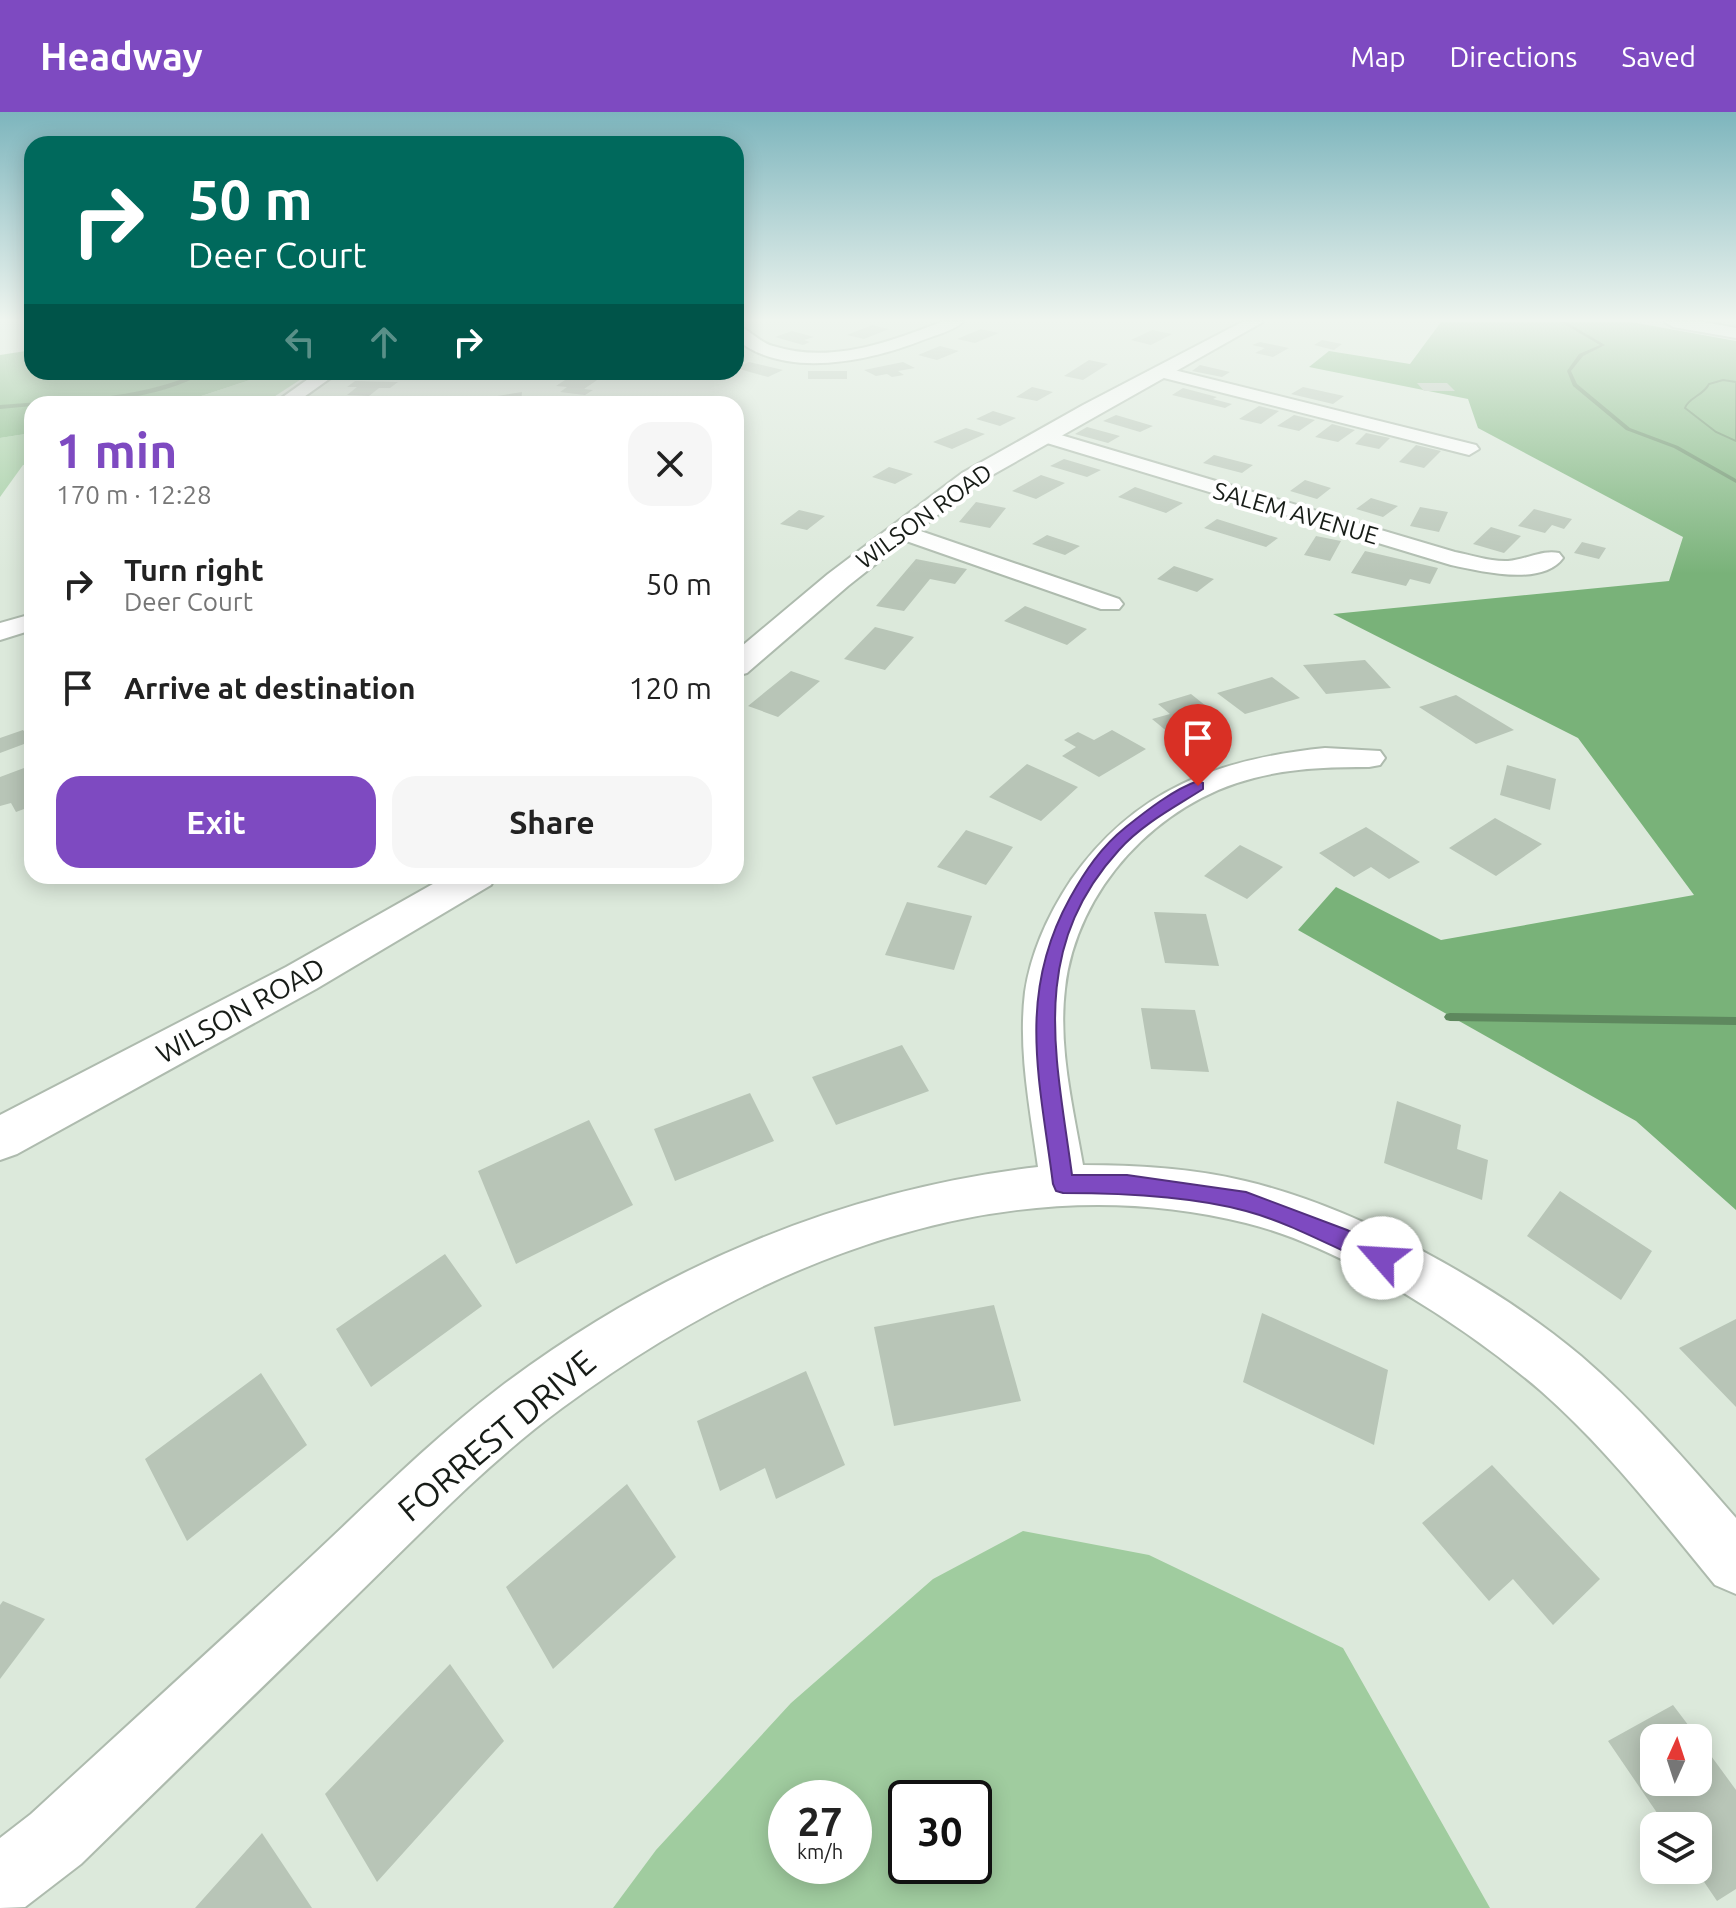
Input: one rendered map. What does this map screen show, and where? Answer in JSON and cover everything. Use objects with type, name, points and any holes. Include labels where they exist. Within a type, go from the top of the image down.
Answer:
[{"type":"street","name":"WILSON ROAD","points":[[744,660],[900,531],[970,478],[1100,406]]},
{"type":"street","points":[[1297,406],[1469,449]]},
{"type":"street","name":"SALEM AVENUE","points":[[1044,436],[1451,558],[1504,569],[1539,564],[1551,558]]},
{"type":"street","points":[[900,531],[1110,604]]},
{"type":"street","points":[[0,632],[24,624]]},
{"type":"street","points":[[1063,1184],[1049,1095],[1044,1000],[1053,954],[1069,915],[1092,873],[1115,845],[1141,822],[1198,786],[1223,775],[1298,758],[1369,758]]},
{"type":"street","name":"WILSON ROAD","points":[[0,1139],[301,978],[463,884]]},
{"type":"street","name":"FORREST DRIVE","points":[[0,1882],[56,1839],[411,1502],[539,1391],[675,1303],[752,1264],[902,1211],[969,1196],[1063,1184],[1127,1184],[1246,1202],[1340,1237],[1403,1268],[1516,1339],[1576,1387],[1676,1491],[1736,1564]]},
{"type":"shaded area","points":[[0,406],[24,406],[24,434],[0,438]]},
{"type":"shaded area","points":[[1470,406],[1736,406],[1736,1210],[1636,1121],[1298,930],[1336,887],[1441,940],[1694,895],[1578,738],[1333,614],[1669,581],[1683,537],[1478,428]]},
{"type":"shaded area","points":[[1736,406],[1736,441],[1716,432],[1685,408]]},
{"type":"shaded area","points":[[24,434],[24,465],[0,497],[0,438]]},
{"type":"shaded area","points":[[1023,1531],[1149,1555],[1343,1648],[1490,1908],[613,1908],[656,1850],[791,1703],[933,1579]]},
{"type":"building","points":[[1259,406],[1279,411],[1261,424],[1239,419]]},
{"type":"building","points":[[993,411],[1016,418],[1000,426],[976,419]]},
{"type":"building","points":[[1116,415],[1153,426],[1140,432],[1103,421]]},
{"type":"building","points":[[1294,415],[1315,420],[1299,431],[1277,426]]},
{"type":"building","points":[[1332,424],[1355,430],[1338,442],[1315,437]]},
{"type":"building","points":[[1087,427],[1120,436],[1108,443],[1075,434]]},
{"type":"building","points":[[966,428],[985,434],[952,449],[933,442]]},
{"type":"building","points":[[1366,433],[1390,438],[1379,449],[1355,444]]},
{"type":"building","points":[[1416,445],[1441,451],[1424,468],[1399,462]]},
{"type":"building","points":[[1214,455],[1253,465],[1242,473],[1203,463]]},
{"type":"building","points":[[1064,459],[1101,470],[1087,477],[1050,466]]},
{"type":"building","points":[[889,467],[913,474],[895,484],[872,477]]},
{"type":"building","points":[[1041,475],[1065,483],[1036,499],[1012,491]]},
{"type":"building","points":[[1305,480],[1331,488],[1317,499],[1290,491]]},
{"type":"building","points":[[1135,487],[1183,503],[1166,513],[1118,497]]},
{"type":"building","points":[[1371,498],[1398,506],[1383,517],[1356,509]]},
{"type":"building","points":[[976,502],[1006,508],[990,528],[959,522]]},
{"type":"building","points":[[1420,507],[1448,512],[1439,532],[1410,526]]},
{"type":"building","points":[[1534,509],[1572,519],[1564,529],[1552,525],[1545,533],[1518,526]]},
{"type":"building","points":[[799,510],[825,516],[807,530],[780,524]]},
{"type":"building","points":[[1217,519],[1278,538],[1266,547],[1204,528]]},
{"type":"building","points":[[1491,527],[1521,536],[1504,553],[1473,544]]},
{"type":"building","points":[[1047,535],[1080,546],[1065,555],[1032,544]]},
{"type":"building","points":[[1316,536],[1341,541],[1330,561],[1304,555]]},
{"type":"building","points":[[1582,542],[1606,548],[1599,559],[1574,553]]},
{"type":"building","points":[[1365,551],[1438,568],[1430,584],[1410,579],[1406,586],[1351,573]]},
{"type":"building","points":[[916,559],[967,569],[955,584],[930,579],[904,611],[876,606]]},
{"type":"building","points":[[1174,566],[1214,579],[1197,592],[1157,579]]},
{"type":"building","points":[[1025,606],[1087,629],[1067,645],[1004,621]]},
{"type":"building","points":[[875,627],[914,637],[885,670],[844,659]]},
{"type":"building","points":[[1365,660],[1391,688],[1326,694],[1303,665]]},
{"type":"building","points":[[791,671],[820,681],[778,717],[748,706]]},
{"type":"building","points":[[1272,677],[1300,698],[1245,714],[1217,693]]},
{"type":"building","points":[[1191,694],[1226,722],[1175,738],[1152,719],[1170,714],[1158,704]]},
{"type":"building","points":[[1456,695],[1514,730],[1476,744],[1419,707]]},
{"type":"building","points":[[1112,730],[1146,749],[1099,777],[1062,756],[1076,747],[1064,740],[1078,732],[1094,740]]},
{"type":"building","points":[[24,731],[24,744],[0,753],[0,738]]},
{"type":"building","points":[[1027,764],[1078,787],[1041,821],[989,797]]},
{"type":"building","points":[[1507,765],[1556,779],[1550,810],[1500,795]]},
{"type":"building","points":[[24,768],[24,809],[16,812],[11,803],[0,806],[0,777]]},
{"type":"building","points":[[1495,818],[1542,844],[1496,876],[1449,848]]},
{"type":"building","points":[[1366,827],[1420,862],[1389,879],[1371,867],[1354,877],[1319,853]]},
{"type":"building","points":[[966,830],[1013,847],[986,885],[937,867]]},
{"type":"building","points":[[1240,845],[1283,867],[1247,899],[1204,876]]},
{"type":"building","points":[[907,902],[972,916],[954,970],[885,955]]},
{"type":"building","points":[[1154,912],[1206,914],[1219,966],[1165,963]]},
{"type":"building","points":[[1141,1008],[1195,1010],[1209,1072],[1151,1069]]},
{"type":"building","points":[[902,1045],[929,1091],[836,1125],[812,1077]]},
{"type":"building","points":[[750,1093],[774,1141],[675,1181],[654,1129]]},
{"type":"building","points":[[1397,1101],[1461,1125],[1457,1149],[1488,1160],[1482,1200],[1384,1163]]},
{"type":"building","points":[[589,1120],[633,1205],[516,1264],[478,1171]]},
{"type":"building","points":[[1560,1191],[1652,1251],[1621,1300],[1527,1236]]},
{"type":"building","points":[[445,1254],[482,1306],[371,1387],[336,1329]]},
{"type":"building","points":[[994,1305],[1021,1401],[894,1426],[874,1327]]},
{"type":"building","points":[[1262,1313],[1388,1370],[1374,1445],[1243,1382]]},
{"type":"building","points":[[1736,1319],[1736,1407],[1679,1348]]},
{"type":"building","points":[[806,1371],[845,1465],[776,1499],[765,1468],[720,1491],[697,1421]]},
{"type":"building","points":[[261,1373],[307,1445],[187,1541],[145,1459]]},
{"type":"building","points":[[1492,1465],[1600,1579],[1553,1625],[1513,1579],[1489,1601],[1422,1523]]},
{"type":"building","points":[[627,1484],[676,1557],[553,1669],[506,1587]]},
{"type":"building","points":[[3,1601],[45,1619],[0,1679],[0,1605]]},
{"type":"building","points":[[450,1664],[504,1741],[377,1882],[325,1794]]},
{"type":"building","points":[[1673,1705],[1687,1724],[1640,1724],[1640,1788],[1608,1741]]},
{"type":"building","points":[[1712,1757],[1736,1790],[1736,1889],[1717,1901],[1705,1884],[1712,1884],[1712,1812],[1656,1812],[1646,1796],[1712,1796]]},
{"type":"building","points":[[262,1833],[312,1908],[195,1908]]},
{"type":"waterway","points":[[0,407],[15,406]]},
{"type":"waterway","points":[[1600,406],[1628,429],[1676,447],[1736,481]]},
{"type":"waterway","points":[[1450,1017],[1736,1021]]},
{"type":"route","points":[[1198,786],[1141,822],[1115,845],[1092,873],[1069,915],[1053,954],[1044,1000],[1044,1042],[1063,1184],[1127,1184],[1246,1202],[1340,1237],[1382,1258]]}]
